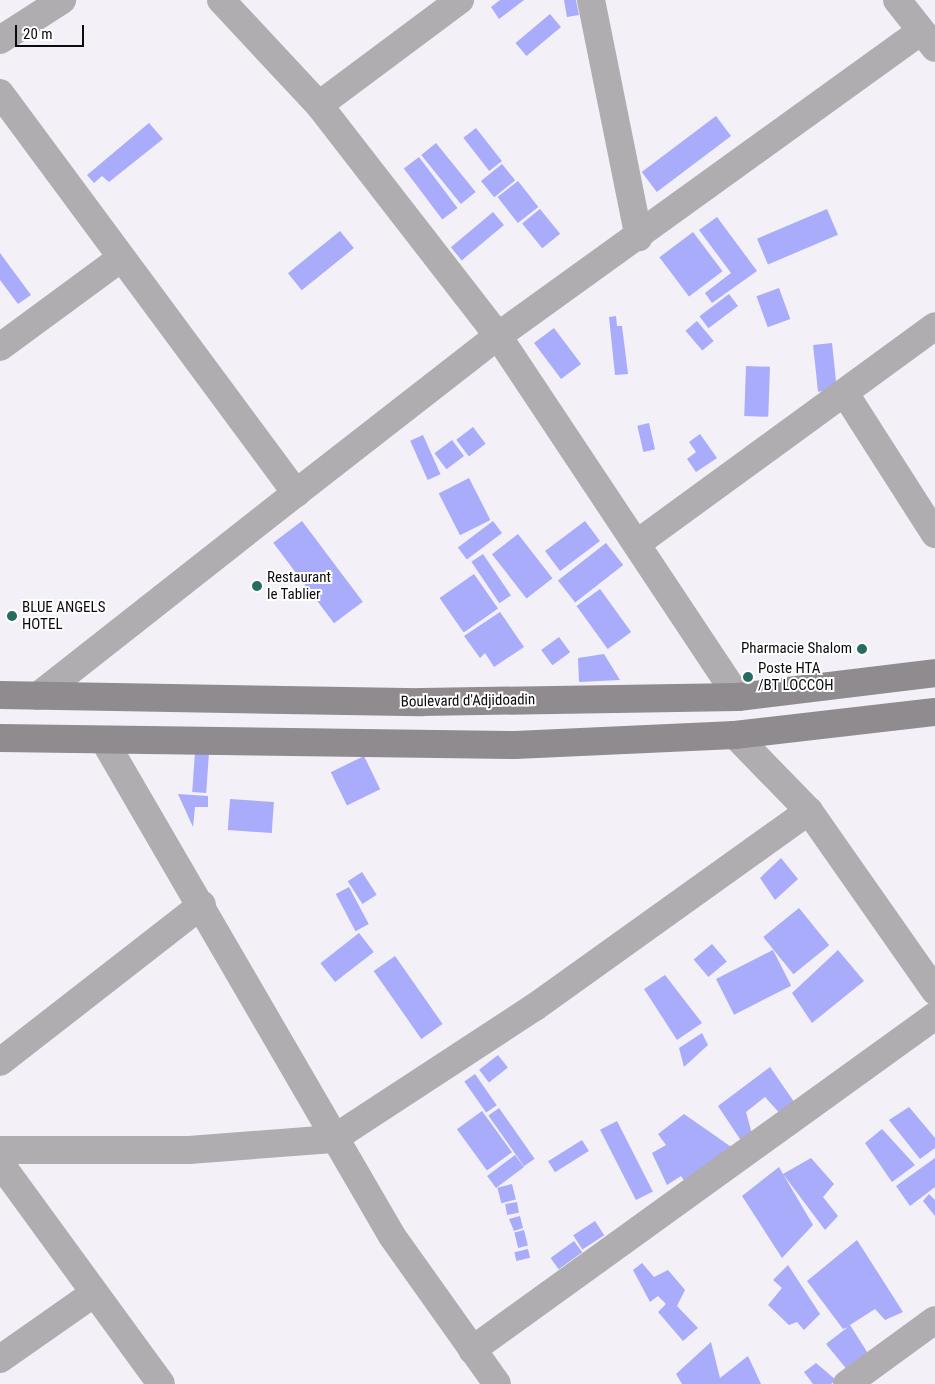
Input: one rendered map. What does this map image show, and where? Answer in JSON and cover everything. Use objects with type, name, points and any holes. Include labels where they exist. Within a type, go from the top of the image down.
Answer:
[{"type":"main road","name":"Boulevard d'Adjidoadin","points":[[0,695],[421,702],[738,697],[935,673]]},
{"type":"main road","points":[[0,738],[105,742],[515,745],[735,734],[935,712]]},
{"type":"street","points":[[0,40],[62,0]]},
{"type":"street","points":[[221,0],[319,104],[498,336],[639,542],[738,697]]},
{"type":"street","points":[[319,104],[460,0]]},
{"type":"street","points":[[591,0],[639,237]]},
{"type":"street","points":[[38,696],[498,336],[639,237],[928,40],[897,0]]},
{"type":"street","points":[[0,93],[296,493]]},
{"type":"street","points":[[0,347],[121,258]]},
{"type":"street","points":[[639,542],[846,395],[935,326]]},
{"type":"street","points":[[846,395],[935,534]]},
{"type":"street","points":[[735,734],[808,811],[935,991]]},
{"type":"street","points":[[105,742],[202,905],[333,1139],[392,1236],[497,1384]]},
{"type":"street","points":[[0,1150],[189,1150],[333,1139],[535,1007],[808,811]]},
{"type":"street","points":[[0,1062],[202,905]]},
{"type":"street","points":[[472,1350],[935,1016]]},
{"type":"street","points":[[0,1163],[93,1294],[161,1384]]},
{"type":"street","points":[[0,1359],[93,1294]]},
{"type":"street","points":[[847,1384],[935,1320]]},
{"type":"building","points":[[500,0],[524,0],[499,19],[491,7]]},
{"type":"building","points":[[564,0],[576,0],[579,15],[567,17]]},
{"type":"building","points":[[550,14],[561,27],[526,56],[516,43]]},
{"type":"building","points":[[716,116],[731,136],[657,192],[642,172]]},
{"type":"building","points":[[149,123],[163,139],[109,182],[102,176],[94,183],[87,175]]},
{"type":"building","points":[[476,128],[502,161],[489,171],[463,138]]},
{"type":"building","points":[[436,143],[476,192],[461,204],[421,155]]},
{"type":"building","points":[[419,157],[458,208],[442,220],[404,168]]},
{"type":"building","points":[[502,164],[515,180],[494,197],[481,181]]},
{"type":"building","points":[[518,181],[538,207],[518,223],[498,197]]},
{"type":"building","points":[[540,209],[560,234],[542,248],[522,223]]},
{"type":"building","points":[[827,209],[838,235],[768,264],[757,239]]},
{"type":"building","points":[[493,212],[504,225],[462,260],[451,247]]},
{"type":"building","points":[[717,217],[757,271],[712,303],[705,293],[731,273],[699,230]]},
{"type":"building","points":[[340,231],[354,248],[302,290],[288,273]]},
{"type":"building","points":[[693,232],[722,271],[689,296],[659,257]]},
{"type":"building","points":[[0,253],[31,295],[18,304],[0,280]]},
{"type":"building","points":[[779,288],[790,319],[768,327],[756,296]]},
{"type":"building","points":[[729,294],[738,306],[708,328],[699,316]]},
{"type":"building","points":[[616,316],[617,326],[622,326],[628,374],[615,375],[609,317]]},
{"type":"building","points":[[697,321],[714,341],[702,351],[686,331]]},
{"type":"building","points":[[554,328],[581,364],[561,379],[534,343]]},
{"type":"building","points":[[832,343],[837,390],[818,392],[813,345]]},
{"type":"building","points":[[746,366],[770,367],[768,417],[744,416]]},
{"type":"building","points":[[649,423],[655,449],[643,452],[637,426]]},
{"type":"building","points":[[473,427],[486,444],[469,456],[456,440]]},
{"type":"building","points":[[700,434],[717,458],[696,472],[687,459],[696,452],[689,442]]},
{"type":"building","points":[[423,435],[440,474],[428,480],[410,441]]},
{"type":"building","points":[[452,440],[464,456],[446,469],[434,453]]},
{"type":"building","points":[[469,478],[490,520],[460,535],[439,493]]},
{"type":"building","points":[[302,521],[363,602],[334,623],[273,543]]},
{"type":"building","points":[[493,521],[502,533],[467,559],[458,547]]},
{"type":"building","points":[[585,521],[600,541],[560,571],[545,551]]},
{"type":"building","points":[[518,534],[552,578],[526,598],[492,554]]},
{"type":"building","points":[[606,543],[623,565],[575,603],[558,581]]},
{"type":"building","points":[[483,554],[511,595],[499,603],[471,562]]},
{"type":"building","points":[[474,574],[498,608],[464,632],[440,598]]},
{"type":"building","points":[[600,589],[631,632],[608,649],[577,606]]},
{"type":"building","points":[[500,612],[524,647],[494,667],[485,653],[480,658],[464,636]]},
{"type":"building","points":[[559,637],[570,652],[552,665],[541,650]]},
{"type":"building","points":[[604,654],[620,680],[579,682],[578,658]]},
{"type":"building","points":[[195,752],[209,753],[206,793],[192,792]]},
{"type":"building","points":[[364,756],[380,789],[347,805],[331,772]]},
{"type":"building","points":[[178,794],[208,796],[208,807],[195,807],[193,827]]},
{"type":"building","points":[[230,799],[274,802],[272,833],[228,830]]},
{"type":"building","points":[[781,858],[798,879],[775,900],[760,878]]},
{"type":"building","points":[[362,872],[377,895],[362,904],[348,881]]},
{"type":"building","points":[[349,887],[369,924],[355,931],[336,894]]},
{"type":"building","points":[[799,908],[829,945],[793,974],[763,937]]},
{"type":"building","points":[[359,933],[374,952],[335,982],[320,963]]},
{"type":"building","points":[[712,944],[727,962],[708,977],[694,959]]},
{"type":"building","points":[[773,950],[791,986],[734,1015],[716,979]]},
{"type":"building","points":[[838,950],[864,981],[812,1023],[792,993]]},
{"type":"building","points":[[395,956],[443,1024],[421,1039],[374,971]]},
{"type":"building","points":[[665,975],[702,1023],[677,1040],[644,989]]},
{"type":"building","points":[[702,1033],[708,1045],[684,1067],[679,1048]]},
{"type":"building","points":[[498,1055],[508,1068],[489,1082],[479,1070]]},
{"type":"building","points":[[770,1067],[799,1109],[784,1118],[765,1097],[746,1112],[752,1134],[742,1142],[718,1106]]},
{"type":"building","points":[[475,1074],[497,1105],[486,1113],[464,1081]]},
{"type":"building","points":[[909,1107],[935,1138],[935,1148],[920,1159],[889,1120]]},
{"type":"building","points":[[499,1108],[535,1159],[524,1166],[488,1115]]},
{"type":"building","points":[[482,1111],[512,1152],[487,1170],[457,1129]]},
{"type":"building","points":[[684,1114],[737,1151],[689,1188],[681,1176],[667,1185],[652,1153],[666,1145],[658,1134]]},
{"type":"building","points":[[617,1121],[653,1191],[636,1200],[600,1130]]},
{"type":"building","points":[[882,1129],[915,1165],[892,1182],[865,1143]]},
{"type":"building","points":[[582,1140],[589,1151],[555,1172],[548,1161]]},
{"type":"building","points":[[515,1155],[524,1167],[496,1188],[487,1176]]},
{"type":"building","points":[[811,1158],[834,1184],[823,1197],[838,1216],[825,1230],[783,1174]]},
{"type":"building","points":[[935,1158],[935,1187],[910,1206],[896,1186]]},
{"type":"building","points":[[779,1167],[813,1225],[782,1258],[742,1196]]},
{"type":"building","points":[[512,1184],[516,1200],[501,1203],[497,1188]]},
{"type":"building","points":[[929,1194],[935,1200],[935,1216],[923,1201]]},
{"type":"building","points":[[517,1202],[519,1213],[507,1215],[505,1204]]},
{"type":"building","points":[[520,1216],[523,1228],[514,1231],[509,1219]]},
{"type":"building","points":[[595,1221],[604,1235],[582,1249],[573,1235]]},
{"type":"building","points":[[524,1230],[528,1246],[518,1248],[514,1232]]},
{"type":"building","points":[[857,1240],[903,1312],[885,1320],[875,1309],[850,1325],[869,1355],[849,1372],[826,1344],[848,1327],[843,1329],[807,1281]]},
{"type":"building","points":[[574,1241],[582,1252],[559,1269],[551,1258]]},
{"type":"building","points":[[528,1249],[530,1258],[516,1261],[514,1252]]},
{"type":"building","points":[[642,1263],[654,1277],[668,1270],[685,1290],[677,1306],[698,1328],[683,1341],[658,1312],[666,1304],[658,1296],[650,1302],[633,1270]]},
{"type":"building","points":[[788,1265],[820,1314],[804,1330],[797,1322],[789,1325],[768,1305],[782,1288],[773,1280]]},
{"type":"building","points":[[711,1342],[720,1378],[748,1356],[761,1384],[682,1384],[676,1374]]},
{"type":"building","points":[[816,1363],[836,1380],[831,1384],[813,1384],[804,1372]]},
{"type":"place","name":"Restaurant le Tablier","points":[[257,586]]},
{"type":"place","name":"BLUE ANGELS HOTEL","points":[[12,616]]},
{"type":"place","name":"Pharmacie Shalom","points":[[862,649]]},
{"type":"place","name":"Poste HTA /BT LOCCOH","points":[[748,677]]}]
